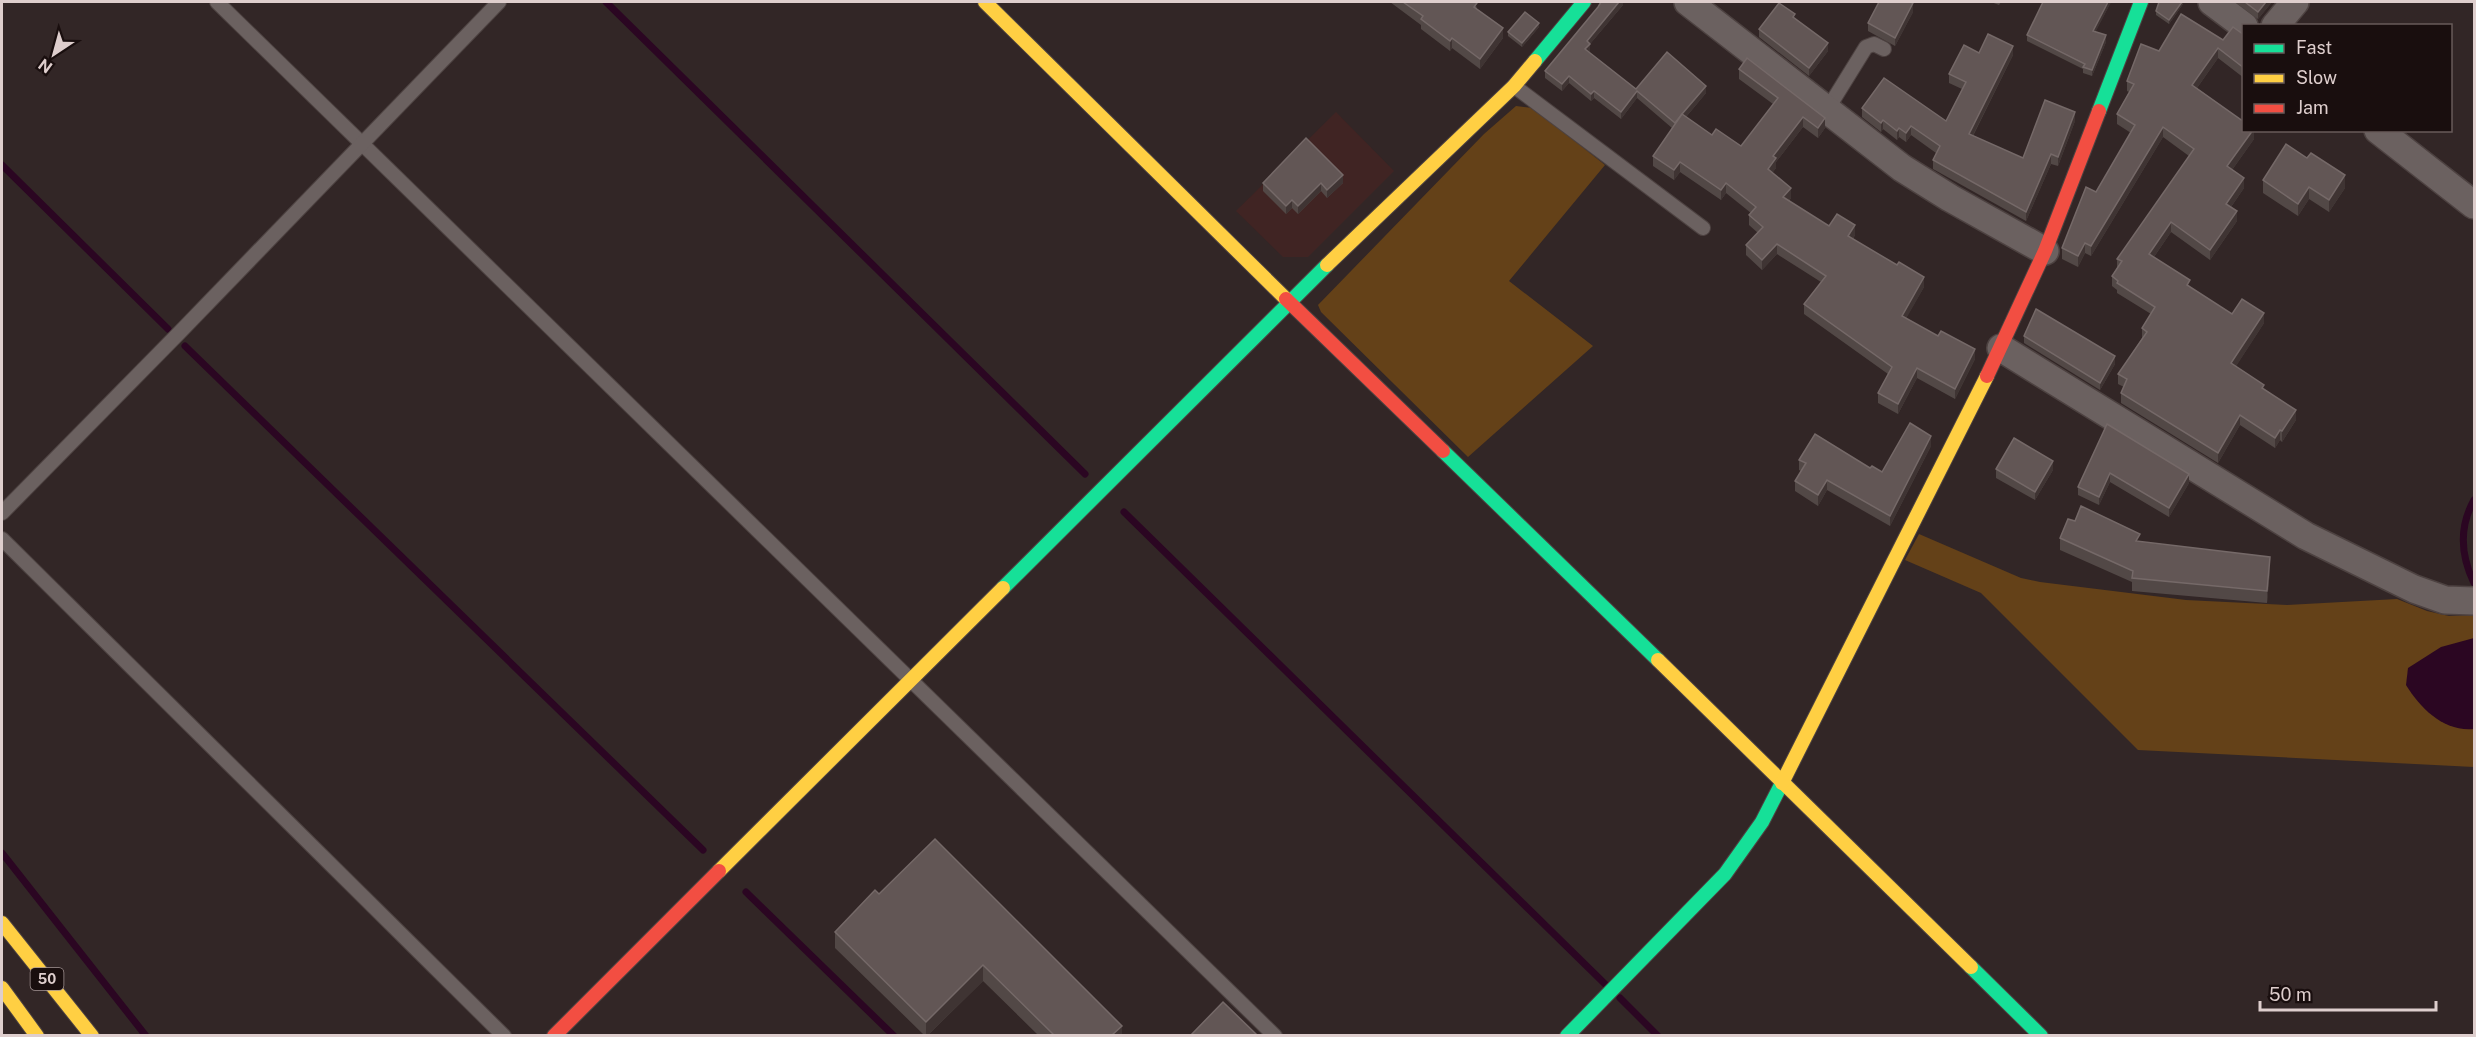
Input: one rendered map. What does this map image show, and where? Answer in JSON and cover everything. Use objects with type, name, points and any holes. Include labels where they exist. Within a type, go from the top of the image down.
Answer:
[{"type":"main road","points":[[985,2],[1289,302],[1783,781],[2041,1035]]},
{"type":"main road","points":[[554,1035],[1289,302],[1514,86],[1584,2]]},
{"type":"main road","points":[[1567,1035],[1725,874],[1762,822],[2001,348],[2045,251],[2140,2]]},
{"type":"main road","name":"50","points":[[2,923],[92,1035]]},
{"type":"main road","name":"50","points":[[2,988],[37,1035]]},
{"type":"street","points":[[1688,2],[1912,174],[2045,251]]},
{"type":"street","points":[[2212,2],[2242,24]]},
{"type":"street","points":[[2277,24],[2295,2]]},
{"type":"street","points":[[2381,132],[2475,205]]},
{"type":"street","points":[[2001,348],[2306,536],[2414,589],[2445,600],[2475,601]]},
{"type":"lane","points":[[217,2],[1275,1035]]},
{"type":"lane","points":[[2,513],[499,2]]},
{"type":"lane","points":[[1827,110],[1866,47],[1874,44],[1884,49]]},
{"type":"lane","points":[[1514,86],[1703,228]]},
{"type":"lane","points":[[2,539],[504,1035]]},
{"type":"shaded area","points":[[1516,106],[1533,108],[1605,165],[1509,281],[1593,346],[1468,457],[1321,312],[1318,305],[1484,134]]},
{"type":"shaded area","points":[[1336,112],[1394,171],[1308,257],[1283,257],[1236,211]]},
{"type":"shaded area","points":[[1919,534],[2021,578],[2040,582],[2186,600],[2287,605],[2397,599],[2427,611],[2449,616],[2474,615],[2474,767],[2138,750],[1981,593],[1905,560]]},
{"type":"shaded area","points":[[2474,638],[2474,729],[2463,729],[2443,723],[2426,710],[2406,685],[2408,668],[2441,647]]},
{"type":"building","points":[[1403,2],[1475,2],[1477,3],[1474,7],[1503,28],[1480,59],[1452,38],[1450,41],[1421,19],[1423,16]]},
{"type":"building","points":[[1601,2],[1619,2],[1587,41],[1590,44],[1585,49],[1636,89],[1667,52],[1706,86],[1675,123],[1637,91],[1621,112],[1594,91],[1591,94],[1569,76],[1562,84],[1545,71]]},
{"type":"building","points":[[1879,2],[1913,3],[1895,38],[1868,23]]},
{"type":"building","points":[[2043,2],[2108,2],[2093,31],[2106,35],[2092,70],[2083,67],[2085,64],[2027,35]]},
{"type":"building","points":[[2159,2],[2182,2],[2169,20],[2156,11]]},
{"type":"building","points":[[2245,2],[2266,2],[2258,12]]},
{"type":"building","points":[[1779,3],[1795,14],[1793,17],[1828,43],[1809,68],[1759,29]]},
{"type":"building","points":[[1525,12],[1539,23],[1522,43],[1508,32]]},
{"type":"building","points":[[2181,14],[2223,40],[2233,27],[2242,34],[2242,66],[2218,48],[2192,85],[2242,121],[2242,132],[2252,132],[2227,166],[2244,178],[2226,204],[2237,211],[2210,250],[2171,222],[2149,254],[2190,280],[2187,285],[2232,314],[2242,299],[2264,313],[2231,363],[2264,385],[2262,388],[2296,410],[2275,438],[2240,415],[2218,453],[2121,393],[2127,379],[2118,374],[2147,332],[2142,328],[2155,307],[2117,283],[2118,281],[2112,276],[2122,261],[2117,259],[2194,149],[2163,127],[2091,246],[2085,243],[2078,256],[2062,248],[2086,187],[2096,192],[2135,125],[2117,114],[2134,84],[2127,81],[2141,44],[2159,51]]},
{"type":"building","points":[[1988,34],[2013,46],[1969,134],[2023,158],[2045,100],[2075,112],[2058,157],[2051,154],[2026,212],[1933,160],[1940,146],[1911,126],[1906,133],[1899,128],[1897,131],[1883,120],[1881,123],[1862,108],[1884,78],[1946,121],[1966,82],[1949,74],[1964,45],[1979,53]]},
{"type":"building","points":[[1747,58],[1825,118],[1818,128],[1803,117],[1773,156],[1776,158],[1768,169],[1791,188],[1783,197],[1829,226],[1837,214],[1855,225],[1848,236],[1897,265],[1899,262],[1924,277],[1902,316],[1938,336],[1941,331],[1975,349],[1955,389],[1917,368],[1898,404],[1878,393],[1892,367],[1804,304],[1826,276],[1777,244],[1762,260],[1746,245],[1763,227],[1749,215],[1756,207],[1726,183],[1721,190],[1680,162],[1674,170],[1653,156],[1682,114],[1712,135],[1716,129],[1741,146],[1778,98],[1739,69]]},
{"type":"building","points":[[1306,138],[1343,175],[1327,190],[1321,183],[1298,206],[1292,200],[1286,206],[1263,183]]},
{"type":"building","points":[[2286,144],[2307,158],[2311,153],[2345,175],[2329,200],[2309,187],[2298,204],[2263,180]]},
{"type":"building","points":[[2036,309],[2115,356],[2100,383],[2024,336]]},
{"type":"building","points":[[1910,423],[1931,436],[1890,516],[1827,480],[1818,495],[1795,481],[1806,463],[1799,460],[1815,434],[1870,468],[1872,466],[1882,472]]},
{"type":"building","points":[[2107,424],[2189,474],[2169,508],[2110,473],[2099,497],[2078,487]]},
{"type":"building","points":[[2014,438],[2053,461],[2035,492],[1996,469]]},
{"type":"building","points":[[2081,506],[2140,534],[2136,541],[2270,557],[2267,591],[2132,578],[2133,571],[2060,538],[2068,519],[2075,521]]},
{"type":"building","points":[[935,839],[1122,1026],[1112,1035],[1054,1035],[983,965],[926,1022],[835,932],[875,890],[879,894]]},
{"type":"building","points":[[1223,1002],[1257,1035],[1191,1035]]},
{"type":"waterway","points":[[606,2],[1085,474]]},
{"type":"waterway","points":[[2,165],[168,329]]},
{"type":"waterway","points":[[185,346],[703,850]]},
{"type":"waterway","points":[[2474,500],[2464,531],[2464,552],[2474,583]]},
{"type":"waterway","points":[[1124,512],[1605,984]]},
{"type":"waterway","points":[[2,853],[146,1036]]},
{"type":"waterway","points":[[746,892],[894,1036]]},
{"type":"waterway","points":[[1620,998],[1658,1036]]},
{"type":"traffic: fast","points":[[1535,61],[1584,2]]},
{"type":"traffic: fast","points":[[2099,111],[2141,2]]},
{"type":"traffic: fast","points":[[1003,588],[1327,265]]},
{"type":"traffic: fast","points":[[1443,451],[1658,660]]},
{"type":"traffic: fast","points":[[1567,1036],[1725,874],[1762,822],[1782,783]]},
{"type":"traffic: fast","points":[[1971,967],[2041,1036]]},
{"type":"traffic: slow","points":[[985,2],[1286,299]]},
{"type":"traffic: slow","points":[[1327,265],[1514,86],[1535,61]]},
{"type":"traffic: slow","points":[[1782,783],[1987,376]]},
{"type":"traffic: slow","points":[[719,871],[1003,588]]},
{"type":"traffic: slow","points":[[1658,660],[1971,967]]},
{"type":"traffic: slow","points":[[2,923],[92,1036]]},
{"type":"traffic: slow","points":[[2,988],[37,1036]]},
{"type":"traffic: jam","points":[[1987,376],[2045,251],[2099,111]]},
{"type":"traffic: jam","points":[[1286,299],[1443,451]]},
{"type":"traffic: jam","points":[[554,1036],[719,871]]}]
